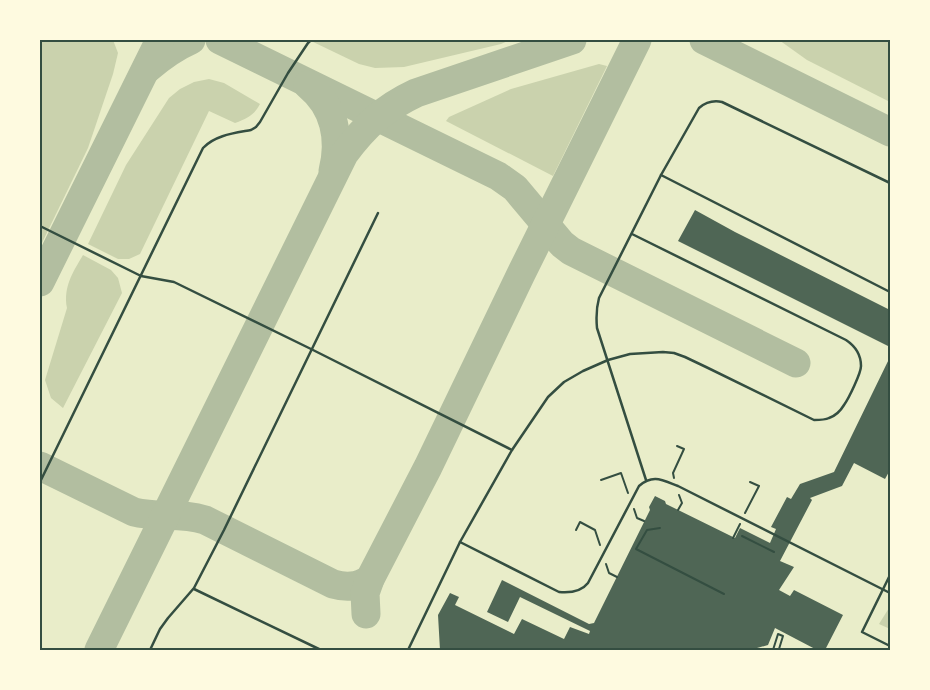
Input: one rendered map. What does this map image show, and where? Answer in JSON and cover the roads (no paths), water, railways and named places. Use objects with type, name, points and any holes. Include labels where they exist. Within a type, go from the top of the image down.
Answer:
[{"type":"lane","points":[[40,482],[203,148],[208,142],[216,138],[251,130],[256,127],[288,73],[311,40]]},
{"type":"lane","points":[[646,480],[598,328],[597,306],[661,176],[700,108],[706,103],[722,102],[890,183]]},
{"type":"lane","points":[[661,176],[890,292]]},
{"type":"lane","points":[[150,650],[160,629],[194,588],[378,213]]},
{"type":"lane","points":[[40,226],[141,276],[174,282],[512,450]]},
{"type":"lane","points":[[408,650],[460,542],[512,450],[548,397],[564,382],[583,371],[608,360],[630,354],[642,352],[674,353],[814,420],[830,418],[844,406],[861,370],[856,348],[846,340],[632,234]]},
{"type":"lane","points":[[460,542],[558,592],[581,590],[588,583],[639,486],[646,480],[660,479],[678,486],[890,593]]},
{"type":"lane","points":[[890,575],[862,632],[890,646]]},
{"type":"lane","points":[[194,588],[321,650]]}]
